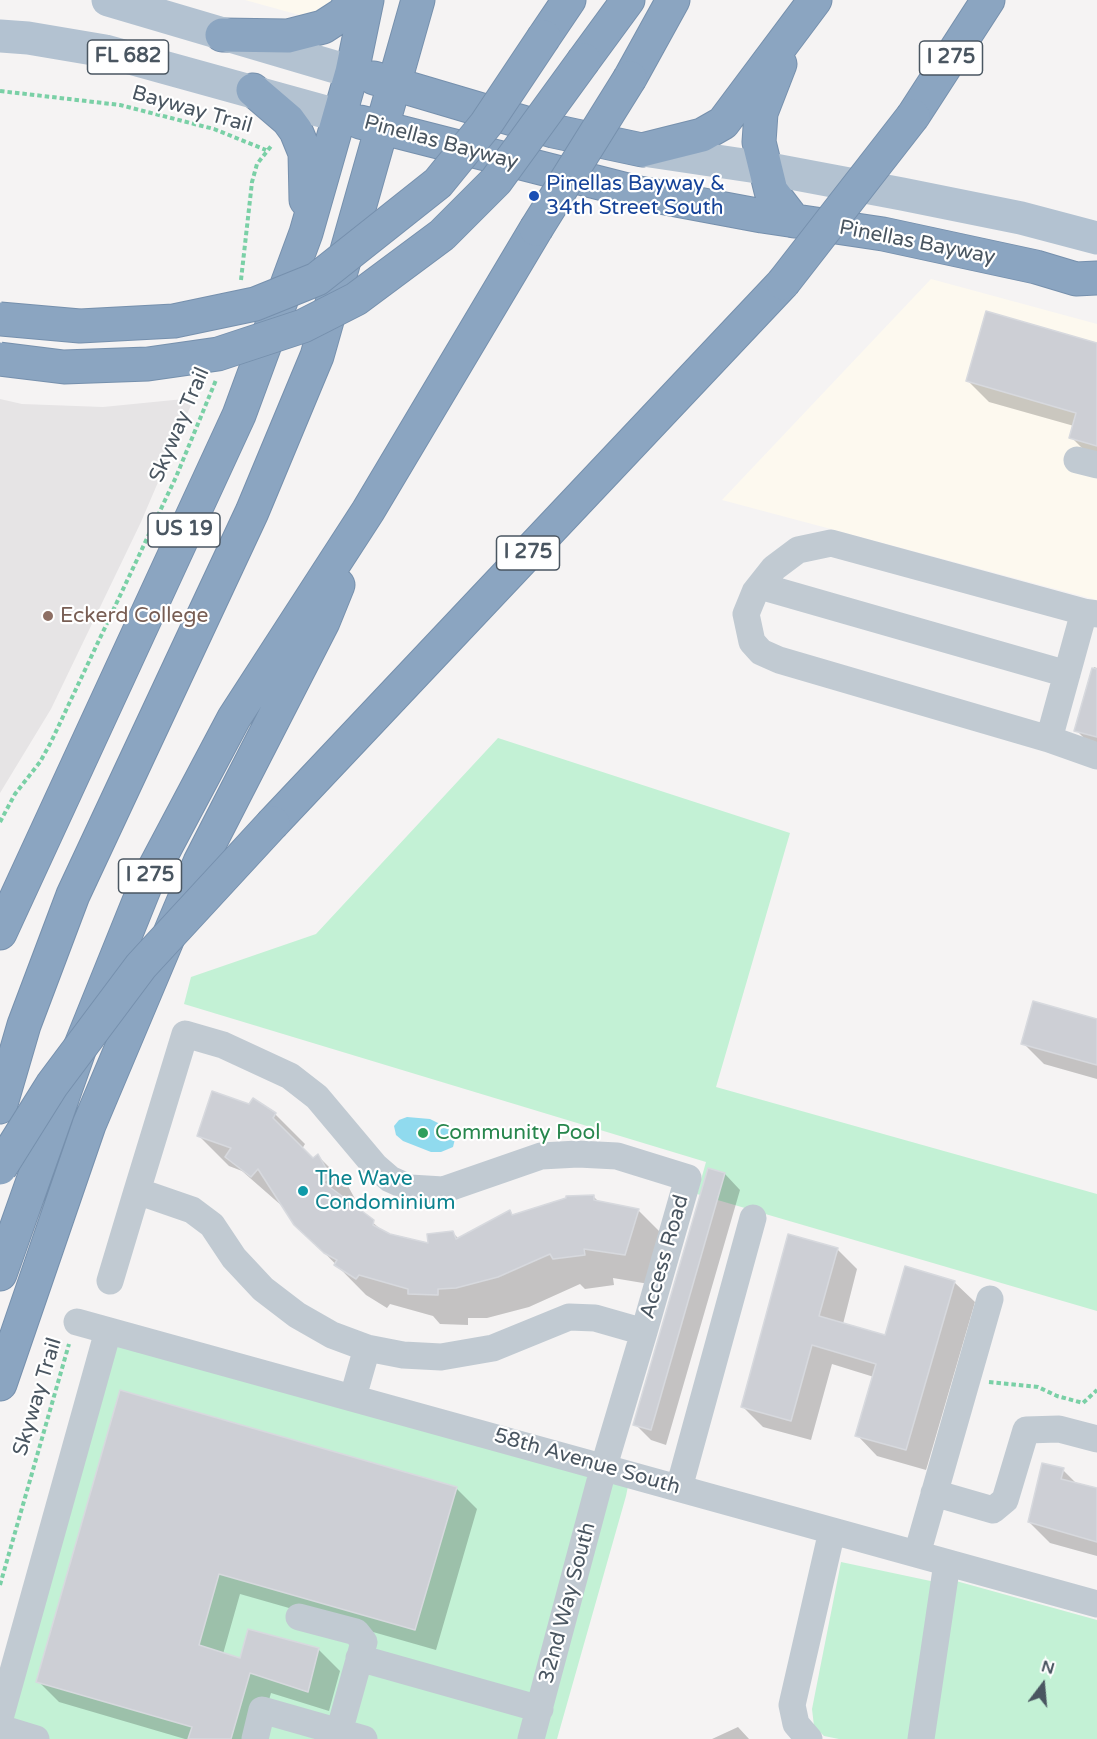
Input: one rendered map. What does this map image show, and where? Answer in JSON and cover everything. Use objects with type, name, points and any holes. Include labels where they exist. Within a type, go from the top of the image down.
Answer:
[{"type":"highway","points":[[222,35],[288,36],[323,27],[343,14],[353,0]]},
{"type":"highway","name":"US 19","points":[[0,933],[238,416],[306,233],[352,72],[366,0]]},
{"type":"highway","name":"US 19","points":[[0,1107],[24,1025],[73,895],[252,512],[317,356],[418,0]]},
{"type":"highway","points":[[0,319],[80,326],[174,321],[255,304],[317,279],[378,233],[438,183],[486,124],[569,0]]},
{"type":"highway","points":[[0,359],[64,367],[148,364],[218,354],[303,326],[356,299],[442,235],[496,181],[628,0]]},
{"type":"highway","name":"I 275","points":[[0,1274],[81,1045],[146,884],[234,718],[368,511],[536,229],[630,78],[673,0]]},
{"type":"highway","points":[[642,150],[702,135],[723,123],[815,0]]},
{"type":"highway","name":"I 275","points":[[0,1168],[52,1086],[141,966],[783,283],[913,116],[988,0]]},
{"type":"highway","points":[[793,32],[761,113],[759,142],[771,190],[794,220]]},
{"type":"highway","name":"Pinellas Bayway","points":[[352,72],[553,131],[642,150]]},
{"type":"highway","points":[[253,90],[288,120],[296,131],[306,161],[306,233]]},
{"type":"highway","name":"Pinellas Bayway","points":[[340,116],[382,129],[639,193],[883,234],[1090,280]]},
{"type":"highway","points":[[0,1384],[89,1125],[190,884],[323,622],[368,511]]},
{"type":"main road","name":"Pinellas Bayway","points":[[108,0],[352,72]]},
{"type":"main road","name":"Pinellas Bayway","points":[[0,36],[28,38],[105,51],[253,90],[340,116]]},
{"type":"main road","name":"Pinellas Bayway","points":[[642,150],[764,168],[1021,218],[1097,238]]},
{"type":"street","points":[[1049,739],[1067,674],[1091,613],[831,543],[798,550],[774,568],[760,586],[746,614],[752,642],[761,652],[779,660],[1049,739],[1097,756]]},
{"type":"street","points":[[760,586],[1067,674]]},
{"type":"street","name":"Access Road","points":[[137,1191],[185,1034],[223,1045],[290,1076],[317,1096],[375,1166],[390,1179],[410,1188],[443,1190],[541,1156],[578,1154],[617,1156],[688,1178],[604,1466]]},
{"type":"street","points":[[110,1281],[137,1191],[192,1210],[212,1225],[234,1258],[263,1289],[297,1316],[332,1335],[367,1348],[403,1355],[441,1357],[493,1348],[568,1317],[595,1318],[644,1332]]},
{"type":"street","points":[[679,1488],[753,1218]]},
{"type":"street","points":[[917,1554],[990,1299]]},
{"type":"street","name":"58th Avenue South","points":[[77,1322],[1097,1604]]},
{"type":"street","points":[[0,1718],[108,1330]]},
{"type":"street","points":[[353,1397],[367,1348]]},
{"type":"street","points":[[934,1494],[993,1510],[1005,1500],[1026,1430],[1059,1429],[1097,1439]]},
{"type":"street","name":"32nd Way South","points":[[531,1739],[604,1466]]},
{"type":"street","points":[[809,1739],[796,1724],[792,1705],[832,1531]]},
{"type":"street","points":[[921,1739],[947,1563]]},
{"type":"street","points":[[255,1739],[262,1710],[302,1730],[351,1735],[359,1658],[364,1642],[356,1632],[299,1617]]},
{"type":"street","points":[[359,1658],[540,1708]]},
{"type":"street","points":[[0,1728],[36,1739]]},
{"type":"path","name":"Bayway Trail","points":[[0,91],[120,105],[214,129],[266,150]]},
{"type":"path","points":[[240,291],[252,182],[257,164],[266,150],[296,131]]},
{"type":"path","name":"Skyway Trail","points":[[0,822],[15,794],[40,762],[51,742],[176,477],[220,370]]},
{"type":"path","name":"Skyway Trail","points":[[0,1585],[63,1360],[77,1322]]},
{"type":"path","points":[[968,1376],[995,1384],[1038,1387],[1071,1401],[1088,1401],[1097,1390]]},
{"type":"shaded area","points":[[245,0],[340,0],[310,18]]},
{"type":"shaded area","points":[[931,279],[1097,324],[1097,600],[722,500]]},
{"type":"shaded area","name":"Eckerd College","points":[[194,398],[141,522],[51,709],[0,793],[0,399],[22,404],[103,407]]},
{"type":"green space","points":[[498,738],[790,833],[716,1087],[1097,1194],[1097,1311],[697,1194],[706,1162],[184,1004],[191,977],[316,934]]},
{"type":"green space","points":[[97,1340],[590,1475],[520,1739],[0,1739]]},
{"type":"green space","points":[[611,1481],[628,1486],[626,1496],[557,1739],[543,1739]]},
{"type":"green space","points":[[841,1562],[940,1583],[913,1739],[839,1739],[824,1736],[814,1726],[812,1709]]},
{"type":"green space","points":[[956,1581],[1097,1620],[1097,1739],[932,1739]]},
{"type":"water","name":"Community Pool","points":[[407,1117],[430,1119],[448,1128],[455,1139],[453,1147],[441,1152],[431,1152],[403,1141],[396,1135],[394,1126],[399,1120]]},
{"type":"building","points":[[986,311],[1097,343],[1097,446],[1069,438],[1076,413],[966,381]]},
{"type":"building","points":[[1092,668],[1097,669],[1097,737],[1074,731]]},
{"type":"building","points":[[1033,1001],[1097,1019],[1097,1065],[1021,1044]]},
{"type":"building","name":"The Wave Condominium","points":[[212,1091],[249,1104],[253,1098],[276,1113],[273,1118],[313,1158],[318,1154],[331,1177],[323,1182],[374,1220],[373,1225],[390,1234],[428,1243],[427,1234],[453,1231],[456,1239],[510,1210],[512,1215],[566,1198],[566,1196],[594,1195],[594,1200],[639,1209],[625,1255],[584,1249],[585,1255],[553,1259],[550,1254],[498,1277],[456,1288],[438,1289],[438,1295],[408,1294],[408,1289],[359,1275],[356,1279],[334,1265],[337,1260],[324,1253],[294,1225],[258,1169],[251,1177],[225,1157],[231,1148],[197,1136]]},
{"type":"building","points":[[708,1168],[725,1173],[651,1430],[633,1425]]},
{"type":"building","points":[[788,1234],[838,1248],[819,1316],[885,1335],[905,1266],[955,1281],[906,1450],[855,1436],[876,1364],[812,1345],[791,1421],[741,1407]]},
{"type":"building","points":[[120,1390],[457,1487],[415,1630],[219,1574],[199,1645],[240,1658],[248,1629],[319,1648],[308,1692],[250,1673],[231,1739],[188,1739],[192,1727],[36,1682]]},
{"type":"building","points":[[1042,1463],[1064,1468],[1061,1479],[1097,1488],[1097,1542],[1028,1522]]},
{"type":"place","name":"Pinellas Bayway & 34th Street South","points":[[534,196]]},
{"type":"place","name":"Eckerd College","points":[[48,616]]},
{"type":"place","name":"Community Pool","points":[[423,1133]]},
{"type":"place","name":"The Wave Condominium","points":[[303,1191]]}]
